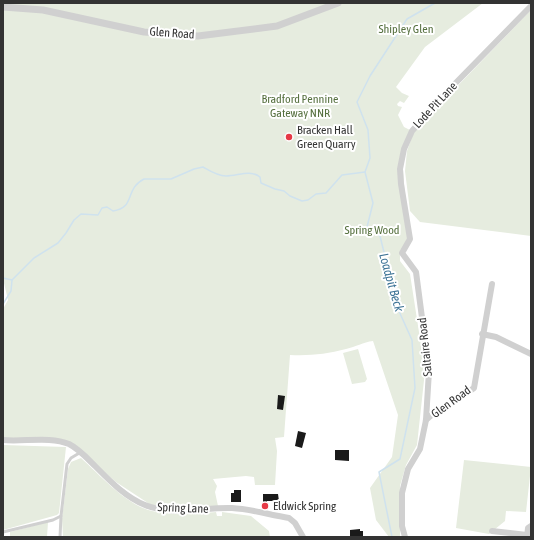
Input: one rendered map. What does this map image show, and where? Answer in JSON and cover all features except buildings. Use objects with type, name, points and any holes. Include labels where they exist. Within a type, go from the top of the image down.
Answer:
[{"type":"street","name":"Glen Road","points":[[3,7],[43,10],[144,32],[198,36],[278,26],[338,3]]},
{"type":"street","name":"Lode Pit Lane","points":[[402,254],[410,239],[400,169],[404,149],[412,131],[439,100],[531,6]]},
{"type":"street","name":"Saltaire Road","points":[[402,254],[416,272],[429,371],[426,420],[420,449],[408,469],[402,493],[402,526],[405,537]]},
{"type":"street","name":"Glen Road","points":[[426,420],[441,408],[459,399],[474,388],[482,334],[492,284]]},
{"type":"street","points":[[482,334],[496,337],[531,354]]},
{"type":"street","name":"Spring Lane","points":[[3,440],[59,441],[70,445],[81,452],[132,498],[145,505],[156,508],[182,510],[232,508],[289,518],[295,523],[303,537]]},
{"type":"street","points":[[492,531],[527,536],[528,528],[531,526]]},
{"type":"lane","points":[[60,537],[67,464],[71,458],[81,452]]},
{"type":"lane","points":[[3,532],[53,520],[61,516]]},
{"type":"green space","points":[[3,3],[483,3],[425,47],[396,87],[402,93],[409,96],[404,103],[400,101],[397,104],[398,106],[402,107],[398,115],[404,127],[410,130],[402,156],[408,236],[403,249],[400,250],[400,261],[410,274],[425,371],[417,445],[406,465],[400,486],[400,537],[389,537],[376,520],[370,488],[392,457],[398,415],[373,341],[339,351],[305,355],[290,355],[284,437],[275,438],[277,451],[275,485],[255,485],[254,477],[246,476],[213,479],[217,486],[215,492],[218,506],[199,508],[151,505],[116,482],[71,443],[3,438],[3,309],[8,300],[3,279]]},
{"type":"green space","points":[[531,10],[531,236],[420,222],[410,211],[405,171],[407,151],[414,131]]},
{"type":"green space","points":[[358,349],[367,379],[365,382],[352,384],[343,353]]},
{"type":"green space","points":[[3,445],[66,447],[59,513],[57,515],[3,530]]},
{"type":"green space","points":[[81,458],[114,489],[142,508],[168,514],[216,512],[217,516],[222,516],[222,512],[251,516],[269,531],[270,537],[63,537],[62,519],[68,469],[71,462]]},
{"type":"green space","points":[[464,460],[531,467],[526,512],[506,511],[505,521],[489,534],[456,528]]},
{"type":"green space","points":[[48,522],[47,537],[10,537],[10,532]]},
{"type":"waterway","name":"Loadpit Beck","points":[[392,537],[379,472],[400,459],[415,388],[412,340],[398,309],[380,236],[367,227],[373,203],[365,172],[370,158],[368,130],[357,102],[370,76],[407,19],[435,3]]},
{"type":"waterway","points":[[3,304],[11,291],[12,280],[34,258],[58,243],[74,220],[81,214],[98,215],[102,208],[107,207],[113,211],[120,209],[128,202],[134,188],[144,179],[171,179],[194,169],[203,167],[223,176],[252,173],[260,177],[261,183],[284,191],[290,196],[302,201],[308,200],[316,194],[326,193],[342,175],[365,172]]},
{"type":"waterway","points":[[3,278],[12,280]]},
{"type":"place","name":"Bracken Hall Green Quarry","points":[[289,137]]},
{"type":"place","name":"Eldwick Spring","points":[[265,506]]},
{"type":"park label","name":"Shipley Glen","points":[[406,29]]},
{"type":"park label","name":"Bradford Pennine Gateway NNR","points":[[300,106]]},
{"type":"park label","name":"Spring Wood","points":[[372,230]]}]
